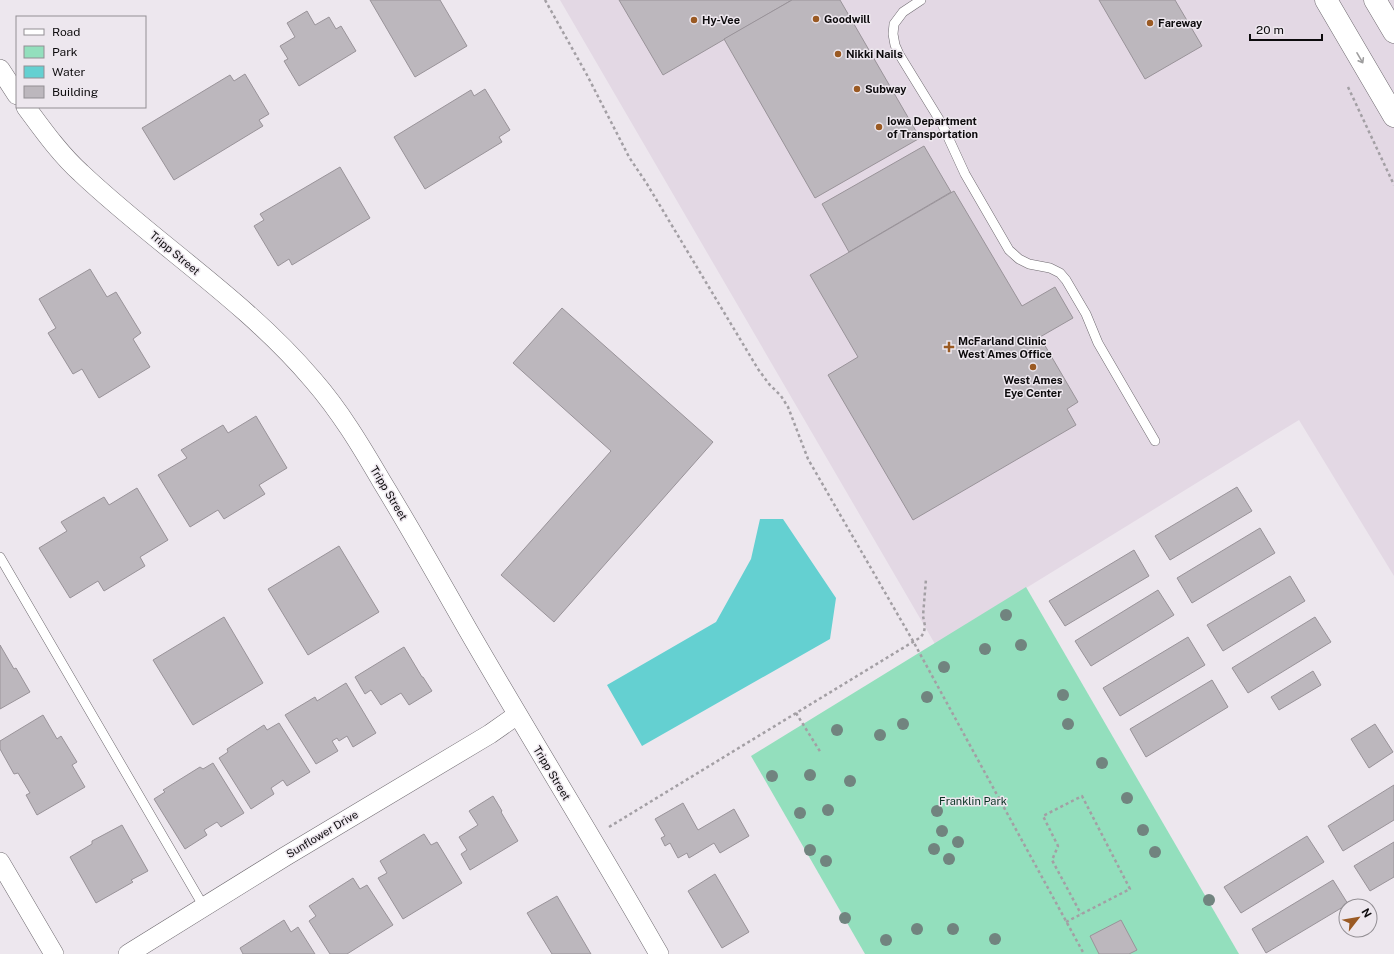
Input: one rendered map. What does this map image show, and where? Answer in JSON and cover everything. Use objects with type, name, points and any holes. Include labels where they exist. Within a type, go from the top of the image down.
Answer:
[{"type":"main road","points":[[1326,0],[1394,116]]},
{"type":"main road","points":[[1375,0],[1394,32]]},
{"type":"street","points":[[0,69],[16,93]]},
{"type":"street","name":"Tripp Street","points":[[27,108],[48,136],[79,172],[284,347],[315,382],[343,419],[369,459],[517,715],[659,954]]},
{"type":"street","name":"Sunflower Drive","points":[[128,954],[490,734],[517,715]]},
{"type":"street","points":[[0,862],[54,954]]},
{"type":"lane","points":[[921,0],[903,12],[894,24],[893,34],[899,54],[942,124],[965,174],[1009,250],[1019,259],[1035,265],[1050,268],[1060,273],[1066,280],[1086,314],[1098,344],[1155,441]]},
{"type":"lane","points":[[0,557],[204,907]]},
{"type":"path","points":[[545,0],[587,75],[629,157],[647,184],[758,369],[768,384],[781,396],[788,407],[808,459],[913,641],[1084,954]]},
{"type":"path","points":[[1347,86],[1394,185]]},
{"type":"path","points":[[605,830],[921,637],[925,626],[923,616],[926,579]]},
{"type":"path","points":[[796,713],[821,753]]},
{"type":"path","points":[[1066,922],[1130,888],[1082,796],[1043,816],[1058,846],[1052,860],[1081,914]]},
{"type":"shaded area","points":[[560,0],[1394,0],[1394,576],[1299,420],[935,644]]},
{"type":"green space","name":"Franklin Park","points":[[1026,587],[1239,954],[865,954],[751,756]]},
{"type":"water","points":[[760,519],[783,519],[836,598],[830,639],[642,746],[607,685],[716,622],[751,559]]},
{"type":"building","points":[[370,0],[440,0],[467,46],[415,77]]},
{"type":"building","name":"Hy-Vee","points":[[619,0],[792,0],[663,75]]},
{"type":"building","points":[[792,0],[840,0],[920,138],[815,198],[724,39]]},
{"type":"building","name":"Fareway","points":[[1099,0],[1175,0],[1202,46],[1145,79]]},
{"type":"building","points":[[307,11],[315,25],[329,17],[336,29],[341,26],[356,51],[299,86],[284,61],[288,59],[280,46],[295,37],[287,23]]},
{"type":"building","points":[[245,74],[269,114],[259,120],[263,126],[174,180],[142,128],[230,75],[234,81]]},
{"type":"building","points":[[485,89],[510,130],[499,137],[502,142],[425,189],[394,137],[471,90],[474,96]]},
{"type":"building","points":[[924,146],[951,192],[849,252],[822,204]]},
{"type":"building","points":[[340,167],[370,218],[292,265],[289,259],[278,266],[254,226],[264,220],[260,214]]},
{"type":"building","name":"McFarland Clinic West Ames Office","points":[[954,191],[1022,306],[1055,287],[1073,318],[1040,337],[1078,402],[1067,409],[1076,425],[913,520],[828,375],[858,357],[810,275]]},
{"type":"building","points":[[90,269],[107,297],[116,292],[141,333],[133,339],[150,367],[99,398],[82,369],[73,374],[48,333],[56,328],[39,299]]},
{"type":"building","points":[[562,308],[713,442],[554,622],[501,575],[611,451],[513,363]]},
{"type":"building","points":[[256,416],[287,468],[259,485],[265,494],[224,519],[218,510],[190,527],[158,475],[187,458],[181,450],[223,425],[228,433]]},
{"type":"building","points":[[1237,487],[1252,511],[1170,560],[1155,536]]},
{"type":"building","points":[[137,488],[168,540],[140,557],[145,566],[104,591],[98,581],[70,598],[39,548],[67,531],[61,522],[104,497],[109,505]]},
{"type":"building","points":[[1260,528],[1275,553],[1192,603],[1177,578]]},
{"type":"building","points":[[339,546],[379,612],[308,655],[268,589]]},
{"type":"building","points":[[1134,550],[1149,576],[1065,626],[1049,601]]},
{"type":"building","points":[[1290,576],[1305,601],[1223,651],[1207,625]]},
{"type":"building","points":[[1158,590],[1174,615],[1091,666],[1075,641]]},
{"type":"building","points":[[224,617],[263,683],[193,725],[153,660]]},
{"type":"building","points":[[1315,617],[1331,642],[1248,693],[1232,668]]},
{"type":"building","points":[[1188,637],[1205,665],[1120,716],[1103,688]]},
{"type":"building","points":[[0,645],[30,692],[0,709]]},
{"type":"building","points":[[404,647],[432,691],[409,705],[401,693],[381,705],[371,690],[365,694],[355,677]]},
{"type":"building","points":[[1313,671],[1321,685],[1279,710],[1271,697]]},
{"type":"building","points":[[1212,680],[1228,707],[1146,757],[1130,729]]},
{"type":"building","points":[[346,683],[376,733],[353,747],[347,736],[339,741],[337,738],[332,741],[338,751],[316,764],[285,715],[315,697],[317,701]]},
{"type":"building","points":[[43,715],[57,739],[61,736],[77,762],[72,765],[85,787],[37,815],[26,795],[30,793],[18,773],[14,774],[0,749],[0,741]]},
{"type":"building","points":[[279,723],[310,772],[287,786],[283,780],[271,788],[274,794],[251,809],[219,758],[228,752],[227,749],[264,725],[267,730]]},
{"type":"building","points":[[1375,724],[1393,752],[1369,768],[1351,739]]},
{"type":"building","points":[[213,763],[244,813],[221,827],[217,822],[204,830],[207,835],[185,849],[154,799],[165,792],[163,790],[200,767],[203,769]]},
{"type":"building","points":[[1394,785],[1394,820],[1343,851],[1328,826]]},
{"type":"building","points":[[493,796],[518,841],[470,870],[461,854],[467,850],[459,837],[478,825],[469,811]]},
{"type":"building","points":[[683,803],[698,830],[734,809],[749,836],[720,853],[714,843],[689,858],[687,853],[678,858],[670,843],[665,846],[661,838],[665,836],[655,819]]},
{"type":"building","points":[[122,825],[148,871],[131,880],[133,882],[96,903],[70,857],[92,844],[92,841]]},
{"type":"building","points":[[424,834],[431,845],[437,842],[462,883],[403,919],[378,878],[387,873],[380,861]]},
{"type":"building","points":[[1307,836],[1324,862],[1241,913],[1224,887]]},
{"type":"building","points":[[1394,842],[1394,877],[1370,891],[1354,866]]},
{"type":"building","points":[[715,874],[749,932],[722,948],[688,891]]},
{"type":"building","points":[[353,878],[360,889],[367,885],[393,925],[347,954],[330,954],[309,921],[316,916],[309,906]]},
{"type":"building","points":[[1333,880],[1344,898],[1338,898],[1338,910],[1266,953],[1252,929]]},
{"type":"building","points":[[557,896],[591,954],[552,954],[527,913]]},
{"type":"building","points":[[284,920],[291,932],[298,927],[315,954],[243,954],[240,948]]},
{"type":"building","points":[[1121,920],[1137,950],[1129,954],[1099,954],[1090,936]]},
{"type":"place","name":"Goodwill","points":[[816,19]]},
{"type":"place","name":"Hy-Vee","points":[[694,20]]},
{"type":"place","name":"Fareway","points":[[1150,23]]},
{"type":"place","name":"Nikki Nails","points":[[838,54]]},
{"type":"place","name":"Subway","points":[[857,89]]},
{"type":"place","name":"Iowa Department of Transportation","points":[[879,127]]},
{"type":"place","name":"McFarland Clinic West Ames Office","points":[[949,347]]},
{"type":"place","name":"West Ames Eye Center","points":[[1033,367]]}]
